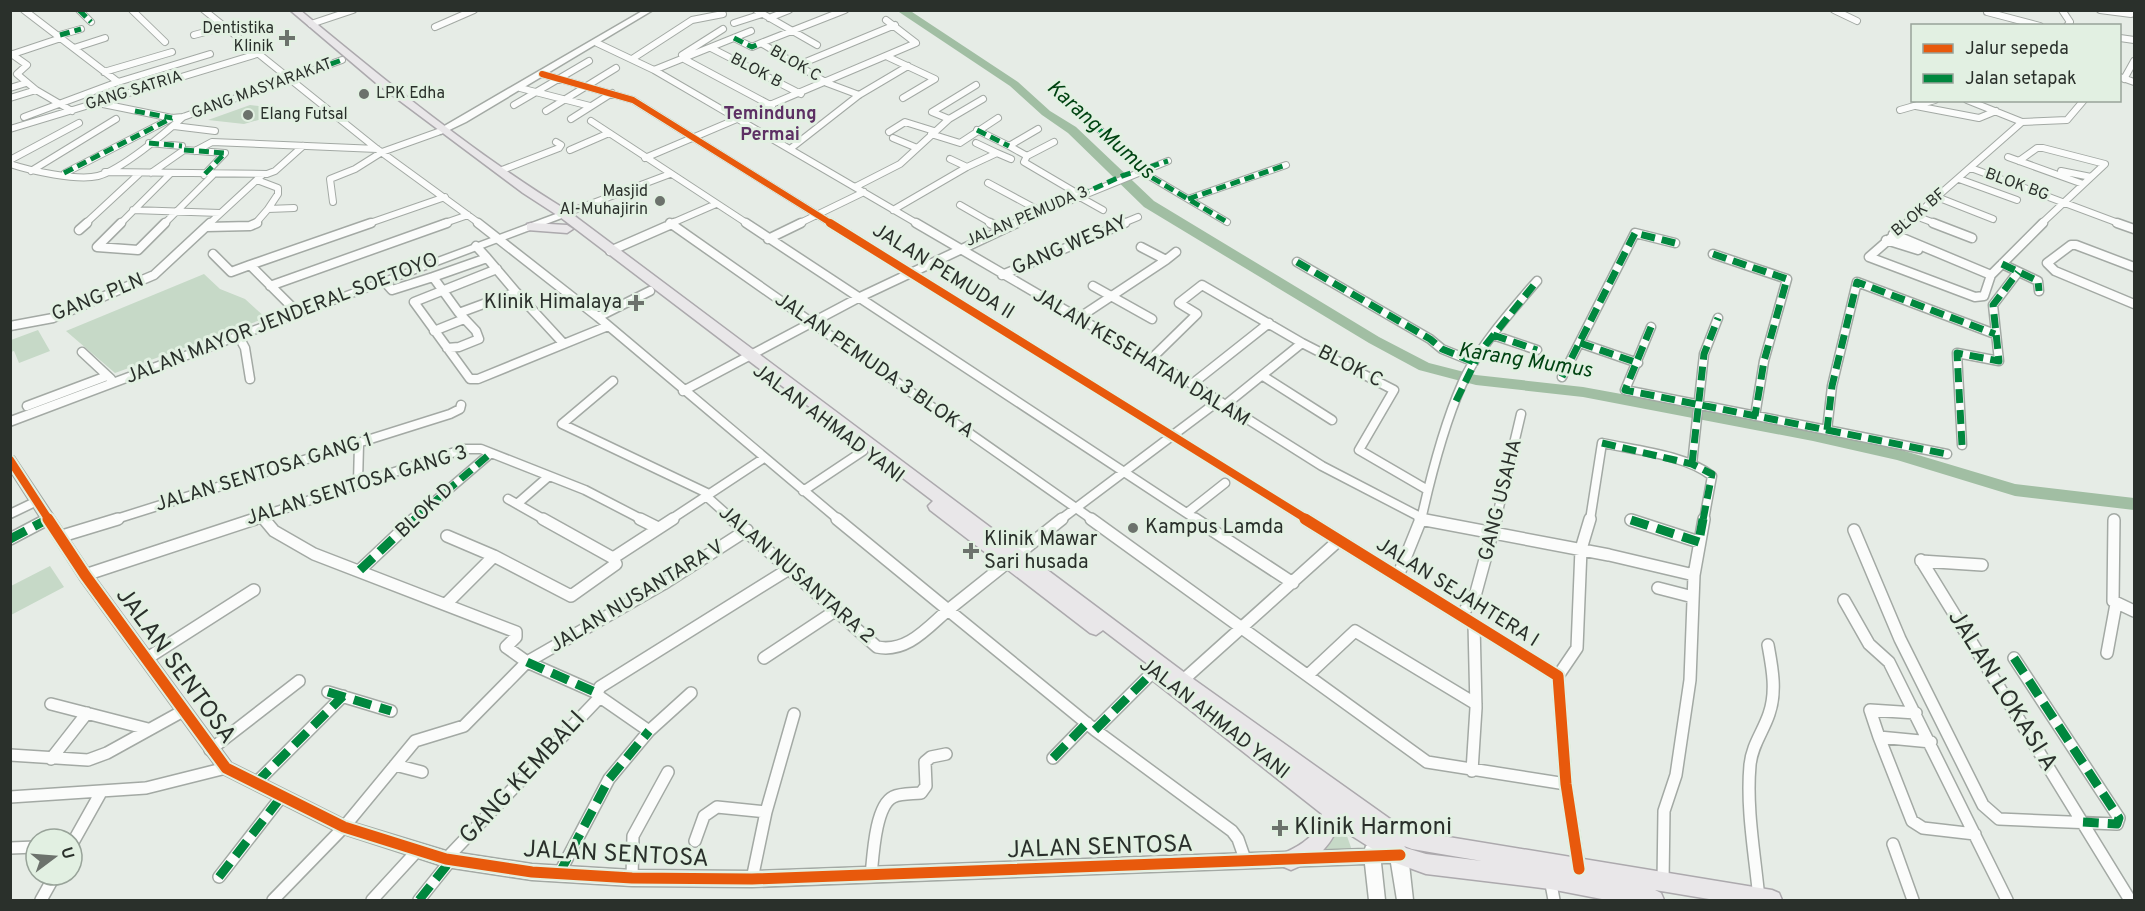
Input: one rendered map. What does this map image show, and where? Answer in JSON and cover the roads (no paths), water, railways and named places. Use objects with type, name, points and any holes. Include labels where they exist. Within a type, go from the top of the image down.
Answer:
[{"type":"main road","name":"JALAN AHMAD YANI","points":[[280,10],[561,220],[650,291],[747,358],[1012,557],[1371,833]]},
{"type":"main road","name":"JALAN AHMAD YANI","points":[[294,10],[311,24],[322,41],[342,60],[502,170],[561,220],[610,251],[863,451],[1012,557],[1153,672],[1179,684],[1332,810],[1371,833]]},
{"type":"main road","points":[[531,227],[561,220]]},
{"type":"main road","points":[[1291,860],[1308,854],[1325,836],[1331,823],[1332,810]]},
{"type":"main road","points":[[1371,833],[1394,833],[1412,840],[1579,869],[1659,892]]},
{"type":"main road","points":[[1371,833],[1400,855],[1426,864],[1659,892],[1765,900]]},
{"type":"street","points":[[78,10],[91,22]]},
{"type":"street","points":[[132,10],[165,42]]},
{"type":"street","points":[[204,10],[379,150],[445,197],[598,317],[683,392],[1091,727],[1232,831],[1238,839],[1246,862]]},
{"type":"street","points":[[311,24],[353,10]]},
{"type":"street","points":[[435,27],[474,10]]},
{"type":"street","points":[[195,151],[210,142],[379,150],[442,130],[520,88],[650,10]]},
{"type":"street","name":"BLOK C","points":[[769,18],[789,10]]},
{"type":"street","name":"BLOK C","points":[[760,43],[845,10]]},
{"type":"street","points":[[1834,10],[1857,21]]},
{"type":"street","points":[[2062,10],[2070,22],[2068,24]]},
{"type":"street","points":[[2100,10],[2131,15]]},
{"type":"street","points":[[27,11],[118,82]]},
{"type":"street","points":[[734,23],[759,12],[817,45]]},
{"type":"street","points":[[1988,12],[2033,24]]},
{"type":"street","points":[[632,59],[694,19],[723,14]]},
{"type":"street","points":[[645,158],[914,45],[915,41],[886,20]]},
{"type":"street","points":[[796,66],[895,25]]},
{"type":"street","points":[[194,35],[224,27]]},
{"type":"street","points":[[12,54],[81,29]]},
{"type":"street","points":[[683,58],[682,55],[723,29]]},
{"type":"street","points":[[654,70],[751,31]]},
{"type":"street","points":[[74,48],[105,38]]},
{"type":"street","points":[[734,38],[752,47],[760,43]]},
{"type":"street","name":"JALAN KESEHATAN DALAM","points":[[597,42],[654,70],[893,210],[960,246],[1002,275],[1192,384],[1220,404],[1341,477],[1420,519],[1493,533]]},
{"type":"street","name":"BLOK C","points":[[760,43],[827,83],[859,95]]},
{"type":"street","name":"BLOK B","points":[[711,48],[801,94]]},
{"type":"street","points":[[104,72],[172,52]]},
{"type":"street","points":[[12,54],[27,64],[16,73],[36,90],[63,103],[72,111]]},
{"type":"street","points":[[24,117],[118,82],[210,54]]},
{"type":"street","name":"GANG SATRIA","points":[[11,129],[257,54]]},
{"type":"street","points":[[888,57],[935,79],[903,98]]},
{"type":"street","points":[[683,58],[772,106]]},
{"type":"street","name":"GANG MASYARAKAT","points":[[183,117],[342,60]]},
{"type":"street","points":[[514,105],[589,61]]},
{"type":"street","points":[[2134,61],[2122,78],[2134,82]]},
{"type":"street","points":[[790,149],[859,95],[909,66]]},
{"type":"street","points":[[546,111],[616,68]]},
{"type":"street","name":"JALAN PEMUDA II","points":[[542,74],[633,100],[1172,436]]},
{"type":"street","points":[[10,88],[26,82]]},
{"type":"street","points":[[949,119],[932,112],[976,85]]},
{"type":"street","points":[[520,88],[590,106]]},
{"type":"street","points":[[10,98],[36,90]]},
{"type":"street","points":[[571,119],[612,93]]},
{"type":"street","points":[[855,187],[900,164],[949,119],[983,99]]},
{"type":"street","points":[[1900,110],[1929,102]]},
{"type":"street","points":[[1934,110],[1935,102]]},
{"type":"street","points":[[1972,102],[2022,122],[2067,120],[2083,102]]},
{"type":"street","points":[[98,103],[172,118],[183,117]]},
{"type":"street","points":[[1916,106],[1979,118],[1996,111]]},
{"type":"street","points":[[86,182],[149,143],[183,117]]},
{"type":"street","points":[[64,173],[172,118]]},
{"type":"street","points":[[917,148],[891,135],[903,122],[957,143],[998,118]]},
{"type":"street","points":[[31,171],[116,120]]},
{"type":"street","points":[[591,121],[1293,583]]},
{"type":"street","name":"BLOK BF","points":[[1991,275],[1984,296],[1978,298],[1869,256],[1913,215],[1959,179],[2022,122]]},
{"type":"street","points":[[10,162],[79,123]]},
{"type":"street","points":[[174,126],[215,132]]},
{"type":"street","points":[[1096,126],[1139,170],[1227,222]]},
{"type":"street","points":[[1009,146],[1038,129]]},
{"type":"street","points":[[977,130],[1025,157]]},
{"type":"street","points":[[570,150],[609,133]]},
{"type":"street","points":[[502,170],[559,148],[561,145],[556,142]]},
{"type":"street","points":[[1025,157],[1054,142]]},
{"type":"street","points":[[149,143],[182,146]]},
{"type":"street","points":[[976,143],[1011,159]]},
{"type":"street","name":"GANG PLN","points":[[10,326],[52,318],[149,278],[259,178],[275,171],[303,146]]},
{"type":"street","points":[[1889,237],[1991,275],[2104,162],[2043,147],[2019,161]]},
{"type":"street","points":[[151,173],[183,150],[226,154],[204,175]]},
{"type":"street","points":[[333,202],[330,180],[355,169],[379,150]]},
{"type":"street","points":[[893,210],[967,166],[997,153]]},
{"type":"street","points":[[1025,157],[1025,164],[1103,210]]},
{"type":"street","points":[[2008,157],[2083,184]]},
{"type":"street","points":[[950,159],[967,166]]},
{"type":"street","name":"JALAN PEMUDA 3","points":[[683,392],[858,297],[960,246],[1109,182],[1168,161]]},
{"type":"street","points":[[10,162],[31,171],[96,177]]},
{"type":"street","points":[[1188,199],[1286,165]]},
{"type":"street","points":[[2030,165],[2091,177]]},
{"type":"street","name":"BLOK BG","points":[[1971,168],[2134,229]]},
{"type":"street","points":[[105,172],[259,178],[278,188],[278,194],[268,209],[253,225],[206,227]]},
{"type":"street","points":[[79,230],[140,173]]},
{"type":"street","points":[[170,174],[97,247],[138,250],[213,175]]},
{"type":"street","points":[[561,220],[670,174]]},
{"type":"street","points":[[1959,179],[2017,200]]},
{"type":"street","points":[[988,183],[1042,212]]},
{"type":"street","points":[[768,239],[864,192]]},
{"type":"street","points":[[213,254],[231,272],[445,197]]},
{"type":"street","points":[[1937,197],[1994,219]]},
{"type":"street","points":[[610,251],[716,204]]},
{"type":"street","points":[[960,205],[1001,229]]},
{"type":"street","points":[[268,209],[294,208]]},
{"type":"street","points":[[133,210],[220,213]]},
{"type":"street","points":[[270,286],[468,215]]},
{"type":"street","points":[[1913,215],[1972,238]]},
{"type":"street","name":"GANG WESAY","points":[[1002,275],[1138,217]]},
{"type":"street","name":"JALAN PEMUDA 3 BLOK A","points":[[670,223],[1078,509],[1413,754],[1427,762],[1472,771],[1566,784]]},
{"type":"street","name":"JALAN MAYOR JENDERAL SOETOYO","points":[[10,422],[111,379],[238,335],[531,227]]},
{"type":"street","points":[[1562,377],[1635,233],[1675,243]]},
{"type":"street","points":[[2134,267],[2086,247],[2071,245],[2047,263],[2055,271],[2134,304]]},
{"type":"street","points":[[476,246],[563,343]]},
{"type":"street","points":[[1141,247],[1166,260]]},
{"type":"street","points":[[1077,319],[1176,252]]},
{"type":"street","points":[[1713,254],[1787,279],[1764,361],[1755,416]]},
{"type":"street","points":[[383,280],[391,290],[433,278],[487,258]]},
{"type":"street","points":[[1297,262],[1430,339],[1442,349],[1473,363]]},
{"type":"street","points":[[2002,264],[2040,283],[2039,291]]},
{"type":"street","points":[[250,265],[297,312]]},
{"type":"street","points":[[497,269],[414,303],[468,378],[474,379],[608,326]]},
{"type":"street","points":[[1962,445],[1958,353],[1998,362],[2000,359],[1995,334],[1993,304],[2020,272]]},
{"type":"street","points":[[433,278],[479,339],[459,347],[447,348]]},
{"type":"street","points":[[1398,576],[1420,519],[1426,489],[1462,383],[1505,317],[1537,281]]},
{"type":"street","points":[[1827,430],[1832,386],[1857,282],[1995,334]]},
{"type":"street","points":[[412,285],[420,299]]},
{"type":"street","points":[[1150,360],[1197,314],[1179,303],[1202,285],[1302,343]]},
{"type":"street","points":[[1093,286],[1152,319]]},
{"type":"street","points":[[598,317],[650,291]]},
{"type":"street","points":[[434,331],[516,292]]},
{"type":"street","points":[[1692,464],[1704,354],[1718,318]]},
{"type":"street","points":[[1192,384],[1269,323]]},
{"type":"street","points":[[1651,327],[1625,390],[1947,454]]},
{"type":"street","points":[[238,335],[245,348],[250,379]]},
{"type":"street","points":[[1493,335],[1537,350]]},
{"type":"street","name":"BLOK C","points":[[1302,343],[1394,390],[1359,450],[1426,489]]},
{"type":"street","name":"JALAN NUSANTARA 2","points":[[613,381],[562,424],[706,494],[835,612],[877,647],[885,650],[903,646],[1012,557],[1172,436],[1263,376],[1302,343]]},
{"type":"street","points":[[1580,343],[1638,363]]},
{"type":"street","points":[[27,406],[111,379],[82,352]]},
{"type":"street","points":[[1263,376],[1332,420]]},
{"type":"street","name":"JALAN SENTOSA GANG 1","points":[[62,536],[359,444],[450,414],[460,410],[461,405]]},
{"type":"street","name":"GANG USAHA","points":[[1461,616],[1475,596],[1493,533],[1521,414]]},
{"type":"street","name":"JALAN SEJAHTERA I","points":[[1172,436],[1558,676]]},
{"type":"street","points":[[1579,869],[1566,784],[1558,676],[1577,648],[1581,549],[1592,512],[1602,443],[1692,464],[1712,474],[1694,575],[1690,680],[1676,775],[1664,811],[1659,892]]},
{"type":"street","points":[[358,483],[359,444]]},
{"type":"street","name":"JALAN SENTOSA GANG 3","points":[[85,576],[464,448],[481,449],[585,490],[656,527]]},
{"type":"street","points":[[803,491],[863,451]]},
{"type":"street","name":"BLOK D","points":[[360,570],[441,493],[491,453]]},
{"type":"street","points":[[613,558],[656,527],[764,458]]},
{"type":"street","name":"JALAN SENTOSA","points":[[12,467],[62,536],[85,576],[210,750],[226,768],[344,827],[448,860],[559,874],[632,878],[752,879],[871,876],[1291,860],[1371,833]]},
{"type":"street","points":[[447,536],[494,556],[571,596],[616,564],[613,558],[513,501],[549,476]]},
{"type":"street","points":[[1187,513],[1225,483]]},
{"type":"street","points":[[10,514],[37,501]]},
{"type":"street","points":[[261,515],[274,531],[291,542],[516,632],[516,637],[506,646],[527,662],[599,695],[649,731]]},
{"type":"street","points":[[10,538],[49,519]]},
{"type":"street","points":[[1631,520],[1699,542]]},
{"type":"street","points":[[2114,520],[2113,601],[2134,611]]},
{"type":"street","name":"JALAN NUSANTARA V","points":[[273,900],[344,827],[415,741],[464,726],[527,662],[663,584],[747,530]]},
{"type":"street","name":"JALAN LOKASI A","points":[[1854,530],[1900,639],[1983,805],[1998,819],[2117,824],[2119,818],[2014,658]]},
{"type":"street","points":[[1493,533],[1581,549],[1694,575]]},
{"type":"street","points":[[1179,684],[1338,541]]},
{"type":"street","points":[[446,604],[494,556]]},
{"type":"street","name":"JALAN LOKASI A","points":[[1982,565],[1921,560],[2130,900]]},
{"type":"street","name":"GANG KEMBALI","points":[[419,900],[448,860],[599,695],[600,687],[789,569]]},
{"type":"street","points":[[1658,588],[1693,597]]},
{"type":"street","points":[[146,659],[254,590]]},
{"type":"street","points":[[1844,600],[1869,644],[1889,662],[2007,900]]},
{"type":"street","points":[[2108,652],[2116,604]]},
{"type":"street","points":[[765,658],[835,612]]},
{"type":"street","points":[[1472,771],[1476,704],[1474,624]]},
{"type":"street","points":[[1308,675],[1355,631],[1476,704]]},
{"type":"street","points":[[1765,900],[1751,790],[1756,740],[1772,709],[1774,683],[1768,645]]},
{"type":"street","points":[[1053,758],[1153,672]]},
{"type":"street","points":[[210,750],[299,681]]},
{"type":"street","points":[[328,692],[391,711]]},
{"type":"street","points":[[559,874],[609,779],[649,731],[691,693]]},
{"type":"street","points":[[256,783],[343,696]]},
{"type":"street","points":[[51,704],[148,729]]},
{"type":"street","points":[[1916,713],[1870,710],[1912,821],[1923,828],[1975,834]]},
{"type":"street","points":[[10,755],[51,759],[88,759],[107,753],[183,711]]},
{"type":"street","points":[[51,759],[87,713]]},
{"type":"street","points":[[752,879],[766,812],[794,714]]},
{"type":"street","points":[[1879,737],[1930,742]]},
{"type":"street","points":[[871,876],[879,822],[885,804],[894,796],[921,793],[926,786],[925,762],[946,754]]},
{"type":"street","points":[[395,765],[422,772]]},
{"type":"street","points":[[10,796],[100,794],[200,778],[226,768]]},
{"type":"street","points":[[632,878],[633,836],[668,772]]},
{"type":"street","points":[[82,827],[100,794]]},
{"type":"street","points":[[219,877],[282,796]]},
{"type":"street","points":[[695,841],[701,820],[711,809],[717,807],[766,812]]},
{"type":"street","points":[[1371,833],[1377,900]]},
{"type":"street","points":[[1893,844],[1913,900]]},
{"type":"street","points":[[372,900],[417,851]]},
{"type":"street","points":[[1400,855],[1405,900]]},
{"type":"street","points":[[1550,879],[1554,900]]},
{"type":"waterway","name":"Karang Mumus","points":[[901,10],[1014,84],[1046,113],[1072,130],[1149,204],[1374,340],[1424,367],[1476,380],[1583,392],[1813,435],[1898,455],[2015,490],[2134,504]]},
{"type":"place","name":"Dentistika Klinik","points":[[287,38]]},
{"type":"place","name":"LPK Edha","points":[[364,94]]},
{"type":"place","name":"Elang Futsal","points":[[248,115]]},
{"type":"place","name":"Masjid Al-Muhajirin","points":[[660,201]]},
{"type":"place","name":"Klinik Himalaya","points":[[636,303]]},
{"type":"place","name":"Kampus Lamda","points":[[1133,528]]},
{"type":"place","name":"Klinik Mawar Sari husada","points":[[971,551]]},
{"type":"place","name":"Klinik Harmoni","points":[[1280,828]]},
{"type":"district","name":"Temindung Permai","points":[[770,124]]}]
